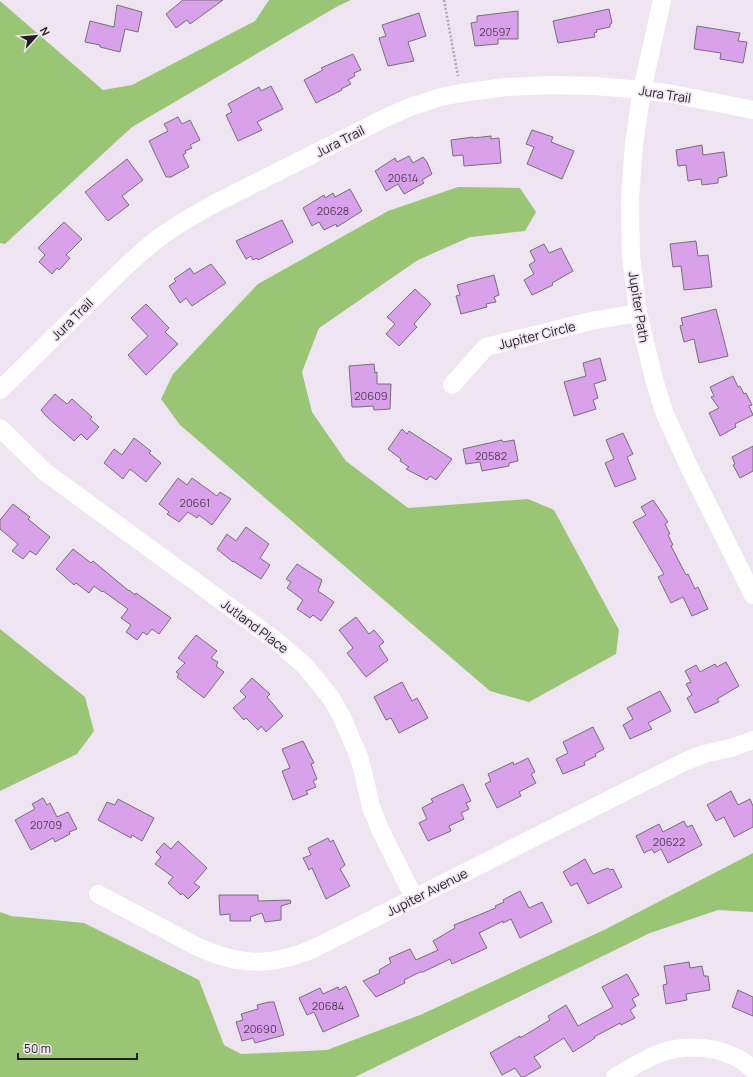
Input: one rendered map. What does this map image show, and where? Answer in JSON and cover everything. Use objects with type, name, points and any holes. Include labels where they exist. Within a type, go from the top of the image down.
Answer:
[{"type":"street","name":"Jupiter Path","points":[[662,0],[642,90],[634,144],[630,199],[631,256],[638,313],[652,373],[664,412],[691,471],[753,595]]},
{"type":"street","name":"Jura Trail","points":[[0,390],[121,271],[163,234],[210,206],[383,119],[410,107],[441,97],[461,93],[506,87],[548,85],[596,86],[642,90],[672,94],[753,110]]},
{"type":"street","name":"Jupiter Circle","points":[[452,385],[486,348],[591,321],[638,313]]},
{"type":"street","name":"Jutland Place","points":[[0,428],[45,472],[274,639],[305,666],[331,698],[342,716],[358,757],[371,807],[380,829],[414,898]]},
{"type":"street","name":"Jupiter Avenue","points":[[98,894],[210,953],[224,958],[256,962],[286,959],[303,953],[686,761],[704,754],[731,748],[753,740]]},
{"type":"street","points":[[615,1077],[657,1054],[680,1048],[696,1047],[729,1055],[744,1062],[753,1070]]},
{"type":"path","points":[[444,0],[461,93]]},
{"type":"green space","points":[[269,0],[351,0],[338,6],[132,127],[5,244],[0,243],[0,1],[103,90],[132,85],[255,21]]},
{"type":"green space","points":[[458,187],[520,188],[536,212],[525,231],[470,237],[418,260],[319,328],[302,372],[312,412],[346,461],[408,508],[528,499],[554,510],[619,630],[616,654],[529,702],[490,691],[180,425],[161,399],[173,374],[258,284],[388,211]]},
{"type":"green space","points":[[0,629],[85,697],[94,731],[77,754],[0,791]]},
{"type":"green space","points":[[753,853],[753,912],[718,910],[650,933],[355,1077],[0,1077],[0,912],[11,916],[84,923],[199,980],[224,1045],[241,1054],[327,1050],[420,1015],[604,930]]},
{"type":"building","points":[[183,0],[223,0],[190,24],[187,20],[176,28],[166,14]]},
{"type":"building","points":[[117,5],[142,12],[138,32],[125,29],[120,52],[100,47],[100,45],[85,42],[90,21],[114,27]]},
{"type":"building","points":[[609,9],[612,23],[610,24],[610,27],[596,30],[597,32],[594,33],[595,37],[558,43],[553,21]]},
{"type":"building","points":[[518,11],[518,39],[498,39],[498,44],[475,46],[471,23],[477,22],[477,16]]},
{"type":"building","points":[[419,13],[426,36],[408,42],[414,61],[388,66],[379,38],[386,36],[382,25]]},
{"type":"building","points":[[697,26],[740,33],[738,41],[747,42],[743,63],[720,59],[721,53],[694,49]]},
{"type":"building","points":[[353,54],[361,70],[354,73],[355,76],[348,80],[351,84],[316,103],[304,80],[323,70],[321,68]]},
{"type":"building","points":[[271,86],[283,109],[257,122],[262,130],[238,141],[226,115],[232,112],[228,104],[259,87],[261,91]]},
{"type":"building","points":[[178,117],[182,124],[190,120],[200,140],[190,145],[192,148],[185,151],[186,153],[183,155],[189,167],[171,177],[166,177],[149,141],[168,131],[164,124]]},
{"type":"building","points":[[532,130],[553,137],[551,142],[574,151],[562,179],[527,164],[534,147],[526,144]]},
{"type":"building","points":[[491,136],[491,139],[499,138],[501,163],[464,166],[463,155],[453,156],[451,140]]},
{"type":"building","points":[[702,145],[703,155],[724,152],[727,176],[718,178],[718,183],[702,185],[701,179],[688,181],[686,165],[678,166],[676,150]]},
{"type":"building","points":[[409,156],[413,163],[423,157],[432,174],[422,180],[424,183],[404,194],[398,184],[386,191],[375,171],[395,158],[397,162]]},
{"type":"building","points":[[127,159],[143,180],[122,196],[129,205],[108,221],[85,192]]},
{"type":"building","points":[[350,189],[362,211],[337,227],[336,224],[324,230],[319,222],[312,226],[303,208],[324,195],[325,198],[333,193],[335,197]]},
{"type":"building","points":[[282,220],[293,242],[258,260],[257,258],[253,260],[251,256],[246,259],[236,241]]},
{"type":"building","points":[[64,222],[82,239],[66,255],[70,258],[59,270],[57,268],[52,274],[39,262],[45,255],[38,248]]},
{"type":"building","points":[[696,241],[698,256],[708,255],[712,287],[684,290],[681,266],[673,267],[670,244]]},
{"type":"building","points":[[544,244],[549,253],[561,248],[573,271],[552,283],[553,285],[532,295],[524,280],[534,274],[529,265],[535,261],[530,251]]},
{"type":"building","points":[[211,264],[226,283],[192,306],[186,298],[180,303],[169,286],[176,281],[174,279],[190,268],[194,274]]},
{"type":"building","points":[[494,275],[499,295],[494,297],[496,302],[486,304],[487,307],[461,314],[456,296],[460,295],[457,285]]},
{"type":"building","points":[[415,289],[431,304],[414,324],[417,327],[399,346],[386,334],[395,324],[387,317]]},
{"type":"building","points":[[146,304],[169,328],[165,332],[178,344],[146,375],[128,355],[148,336],[131,318]]},
{"type":"building","points":[[716,309],[728,356],[699,363],[694,339],[684,342],[680,326],[683,325],[681,318]]},
{"type":"building","points":[[600,358],[606,380],[594,384],[598,398],[593,400],[596,409],[574,416],[564,382],[586,376],[583,363]]},
{"type":"building","points":[[374,364],[375,373],[377,372],[377,384],[391,384],[390,409],[374,410],[373,406],[352,407],[349,366]]},
{"type":"building","points":[[733,376],[738,387],[740,386],[744,394],[746,393],[752,405],[749,406],[753,415],[735,424],[736,427],[720,436],[709,413],[719,408],[711,397],[714,396],[710,387]]},
{"type":"building","points":[[55,394],[67,404],[72,399],[92,417],[90,419],[99,427],[87,440],[81,434],[74,441],[41,410]]},
{"type":"building","points":[[402,429],[407,434],[409,431],[452,459],[436,480],[430,476],[427,480],[406,469],[409,467],[400,461],[401,459],[388,449]]},
{"type":"building","points":[[623,433],[633,454],[627,457],[636,479],[615,487],[605,463],[614,459],[606,440]]},
{"type":"building","points":[[134,438],[151,451],[149,453],[161,463],[146,482],[130,469],[123,479],[104,463],[114,449],[122,455]]},
{"type":"building","points":[[502,440],[503,442],[514,440],[518,461],[509,463],[509,466],[482,471],[480,462],[466,464],[463,449]]},
{"type":"building","points":[[753,446],[753,471],[740,478],[733,465],[735,464],[732,457]]},
{"type":"building","points":[[178,478],[187,485],[192,478],[217,496],[220,492],[231,499],[212,525],[199,515],[197,518],[188,512],[179,522],[167,514],[169,512],[159,504]]},
{"type":"building","points":[[653,500],[668,522],[665,524],[673,545],[671,546],[695,589],[698,587],[708,609],[692,616],[683,597],[671,603],[658,577],[664,574],[633,522],[646,515],[641,507]]},
{"type":"building","points":[[13,504],[30,517],[28,519],[50,537],[36,555],[30,551],[23,559],[12,551],[18,544],[0,529],[0,520]]},
{"type":"building","points":[[246,527],[269,544],[260,558],[270,565],[261,579],[233,562],[217,549],[227,534],[236,541]]},
{"type":"building","points":[[73,549],[91,563],[93,561],[129,591],[135,595],[136,593],[171,618],[159,634],[152,629],[147,635],[143,632],[137,640],[126,632],[131,625],[121,618],[128,609],[94,586],[89,593],[76,583],[74,585],[56,569]]},
{"type":"building","points":[[297,564],[322,580],[318,591],[334,602],[321,621],[313,615],[310,618],[297,609],[303,600],[287,588],[291,582],[286,579]]},
{"type":"building","points":[[356,617],[369,634],[374,630],[384,642],[379,646],[388,660],[366,677],[347,653],[353,648],[339,630]]},
{"type":"building","points":[[196,635],[217,651],[211,658],[218,662],[216,666],[224,672],[204,698],[177,677],[179,674],[176,672],[185,663],[178,658]]},
{"type":"building","points":[[726,662],[739,686],[717,699],[719,702],[695,713],[687,698],[692,695],[686,684],[691,682],[685,671],[696,665],[700,672],[715,664],[717,667]]},
{"type":"building","points":[[252,678],[270,694],[267,697],[283,716],[266,732],[261,726],[258,730],[246,718],[244,720],[233,708],[246,697],[240,691]]},
{"type":"building","points":[[402,682],[412,701],[417,698],[428,718],[399,733],[391,718],[386,720],[374,697]]},
{"type":"building","points":[[660,691],[671,711],[648,723],[652,729],[630,739],[623,725],[633,719],[627,708]]},
{"type":"building","points":[[593,727],[604,749],[595,754],[596,756],[584,762],[585,765],[563,774],[556,759],[568,753],[563,742]]},
{"type":"building","points":[[303,741],[314,763],[311,764],[317,779],[313,781],[316,787],[306,791],[308,794],[293,800],[282,771],[290,768],[282,749]]},
{"type":"building","points":[[528,758],[535,772],[531,774],[536,783],[519,792],[521,796],[497,808],[485,784],[491,781],[488,774],[513,762],[514,765]]},
{"type":"building","points":[[463,784],[471,801],[466,803],[469,809],[461,813],[464,819],[449,826],[451,831],[428,841],[419,823],[427,819],[422,808],[433,802],[431,799]]},
{"type":"building","points":[[731,791],[738,805],[750,799],[753,806],[753,827],[734,837],[724,817],[716,821],[707,805]]},
{"type":"building","points":[[43,798],[47,805],[50,803],[57,817],[68,812],[77,829],[69,832],[70,834],[55,842],[53,838],[31,850],[15,820],[35,809],[32,804]]},
{"type":"building","points":[[118,799],[154,818],[142,841],[132,835],[131,838],[98,820],[107,802],[115,805]]},
{"type":"building","points":[[684,821],[687,827],[692,825],[702,845],[668,863],[661,849],[654,853],[652,849],[644,853],[636,836],[659,824],[663,832]]},
{"type":"building","points":[[328,838],[330,842],[333,840],[345,865],[340,869],[350,886],[326,899],[312,868],[309,870],[303,858],[311,855],[308,848]]},
{"type":"building","points":[[178,841],[207,868],[194,883],[200,887],[188,899],[182,893],[181,895],[168,883],[173,877],[155,864],[161,857],[156,852],[164,843],[171,849]]},
{"type":"building","points":[[585,859],[593,874],[608,868],[610,870],[613,869],[622,887],[588,904],[577,883],[571,886],[563,872]]},
{"type":"building","points":[[520,891],[529,908],[542,902],[552,922],[520,938],[511,919],[503,923],[503,921],[479,933],[487,948],[452,964],[450,959],[420,972],[404,980],[405,983],[376,997],[363,981],[380,973],[379,970],[391,963],[389,958],[410,949],[416,960],[438,950],[433,941],[455,928],[454,925],[496,908],[495,906],[504,902],[503,900]]},
{"type":"building","points":[[219,895],[258,895],[258,901],[290,900],[291,903],[281,906],[281,920],[265,922],[262,913],[250,917],[251,921],[230,921],[230,914],[220,915]]},
{"type":"building","points":[[689,962],[690,968],[702,966],[704,976],[708,976],[710,990],[686,994],[687,1000],[666,1004],[663,985],[667,984],[664,966]]},
{"type":"building","points":[[627,974],[639,995],[632,999],[636,1006],[630,1010],[635,1018],[621,1025],[620,1023],[594,1037],[595,1038],[573,1052],[564,1038],[534,1057],[541,1067],[524,1077],[521,1077],[515,1068],[502,1075],[490,1053],[520,1036],[520,1038],[550,1020],[548,1016],[566,1005],[578,1026],[613,1007],[602,987]]},
{"type":"building","points":[[346,986],[359,1016],[323,1032],[314,1012],[307,1015],[299,998],[320,988],[323,994],[338,987],[339,990]]},
{"type":"building","points":[[738,990],[753,997],[753,1016],[732,1007]]},
{"type":"building","points":[[274,1002],[284,1035],[255,1043],[253,1038],[242,1041],[236,1022],[243,1020],[241,1014],[258,1009],[257,1005]]}]
